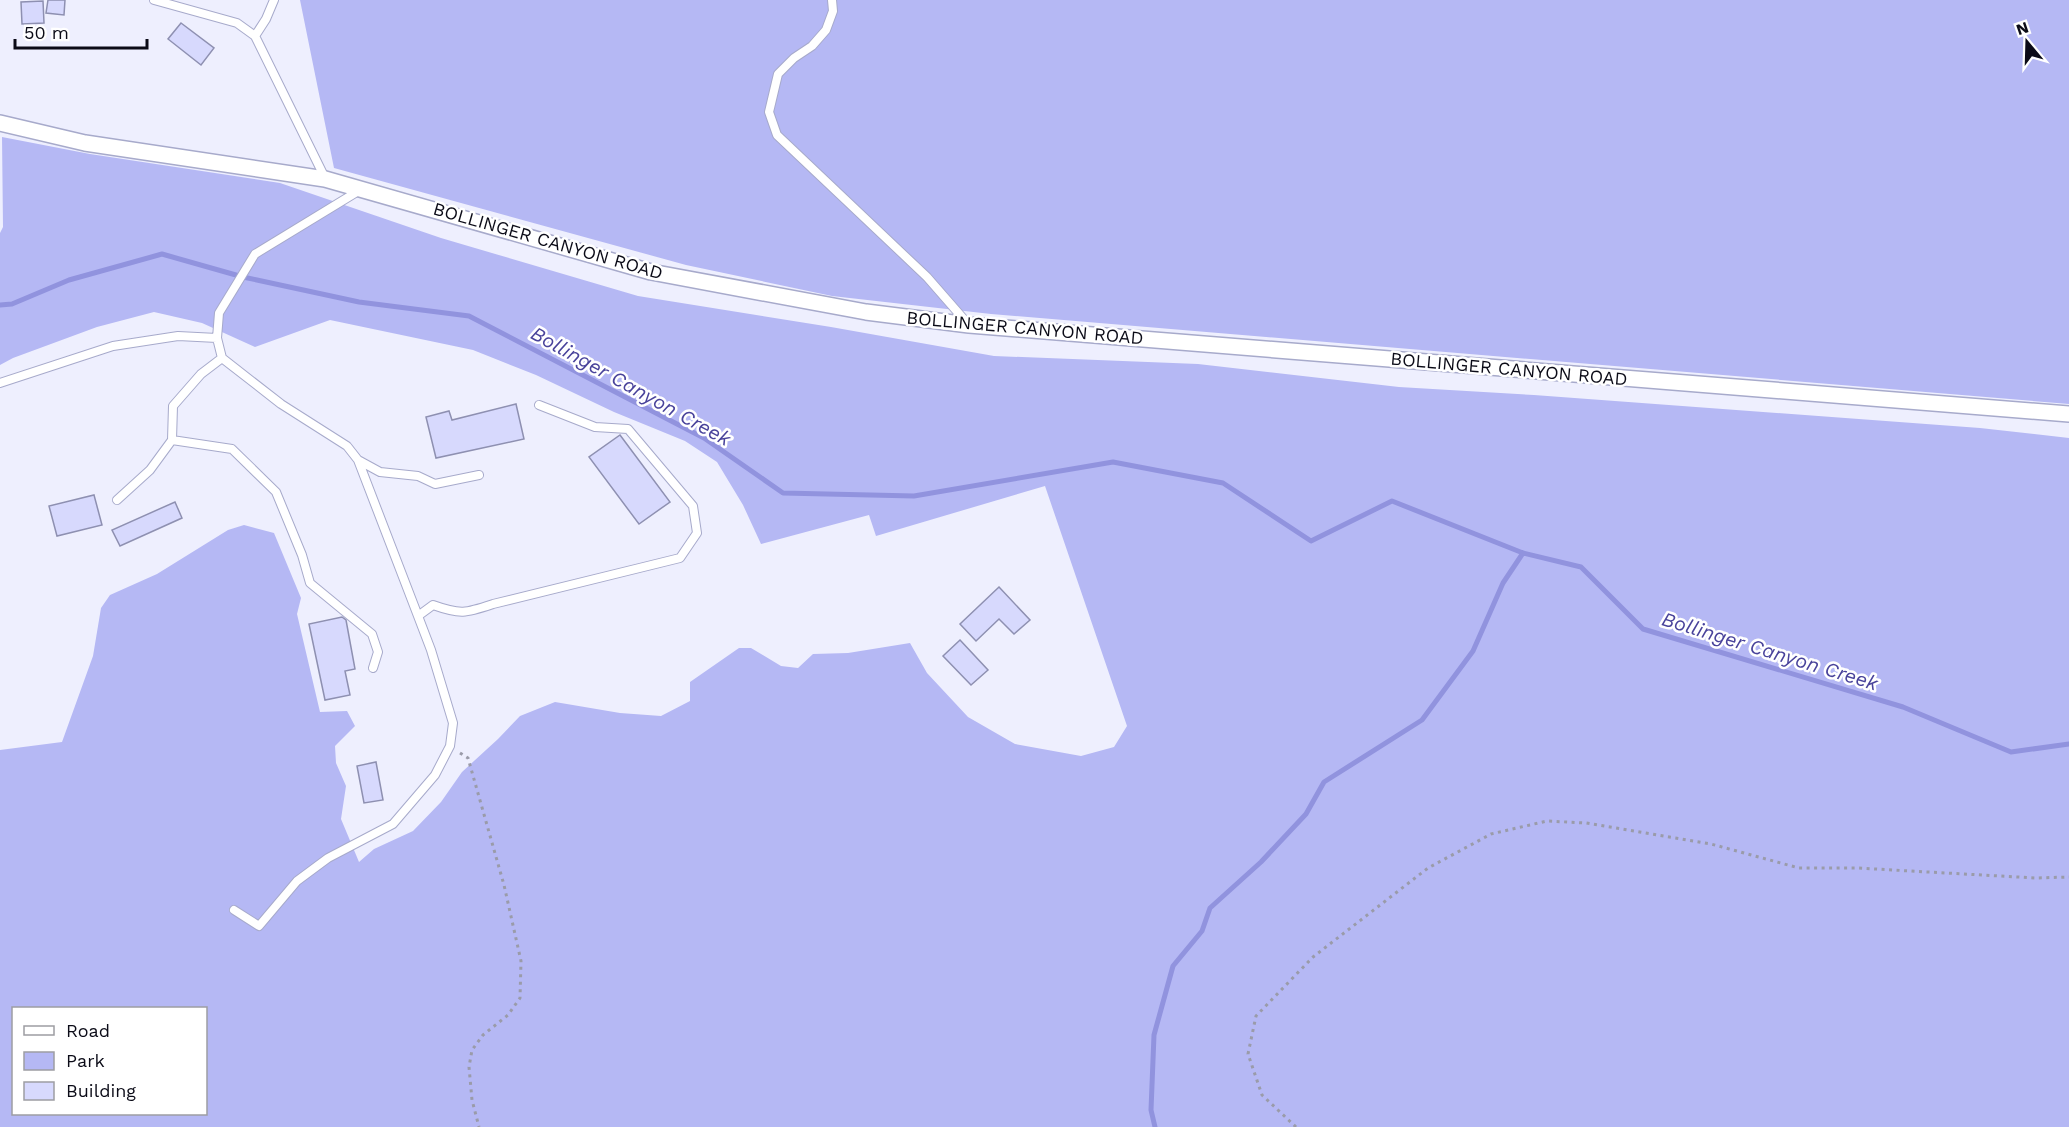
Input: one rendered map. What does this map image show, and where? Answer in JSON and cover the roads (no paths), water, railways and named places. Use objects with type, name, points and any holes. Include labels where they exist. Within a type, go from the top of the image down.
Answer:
[{"type":"street","name":"BOLLINGER CANYON ROAD","points":[[0,123],[84,144],[325,179],[651,272],[866,312],[969,325],[2069,414]]},
{"type":"lane","points":[[154,0],[237,23],[255,36],[325,179]]},
{"type":"lane","points":[[255,36],[274,0]]},
{"type":"lane","points":[[831,0],[833,11],[826,30],[812,46],[794,58],[778,74],[769,112],[777,135],[927,277],[969,325]]},
{"type":"lane","points":[[234,910],[259,926],[297,880],[328,858],[393,824],[435,775],[450,746],[453,723],[431,650],[357,460],[347,446],[281,404],[222,358],[217,338],[219,313],[255,254],[364,189]]},
{"type":"lane","points":[[0,383],[113,346],[178,336],[217,338]]},
{"type":"lane","points":[[117,500],[150,470],[172,440],[173,406],[201,374],[222,358]]},
{"type":"lane","points":[[418,616],[433,605],[454,612],[468,612],[680,558],[697,533],[693,506],[628,429],[595,427],[539,405]]},
{"type":"lane","points":[[172,440],[232,449],[276,492],[302,555],[310,583],[372,634],[378,652],[373,668]]},
{"type":"lane","points":[[357,460],[380,472],[418,476],[435,484],[479,475]]},
{"type":"waterway","name":"Bollinger Canyon Creek","points":[[0,305],[12,304],[69,280],[162,254],[243,277],[359,302],[469,316],[704,438],[783,493],[914,496],[1113,462],[1223,483],[1311,541],[1392,501],[1523,553],[1581,567],[1643,629],[1903,707],[2011,752],[2069,744]]},
{"type":"waterway","points":[[1155,1127],[1151,1110],[1154,1035],[1173,966],[1202,931],[1210,908],[1261,862],[1306,814],[1324,782],[1422,720],[1473,651],[1503,583],[1523,553]]}]
